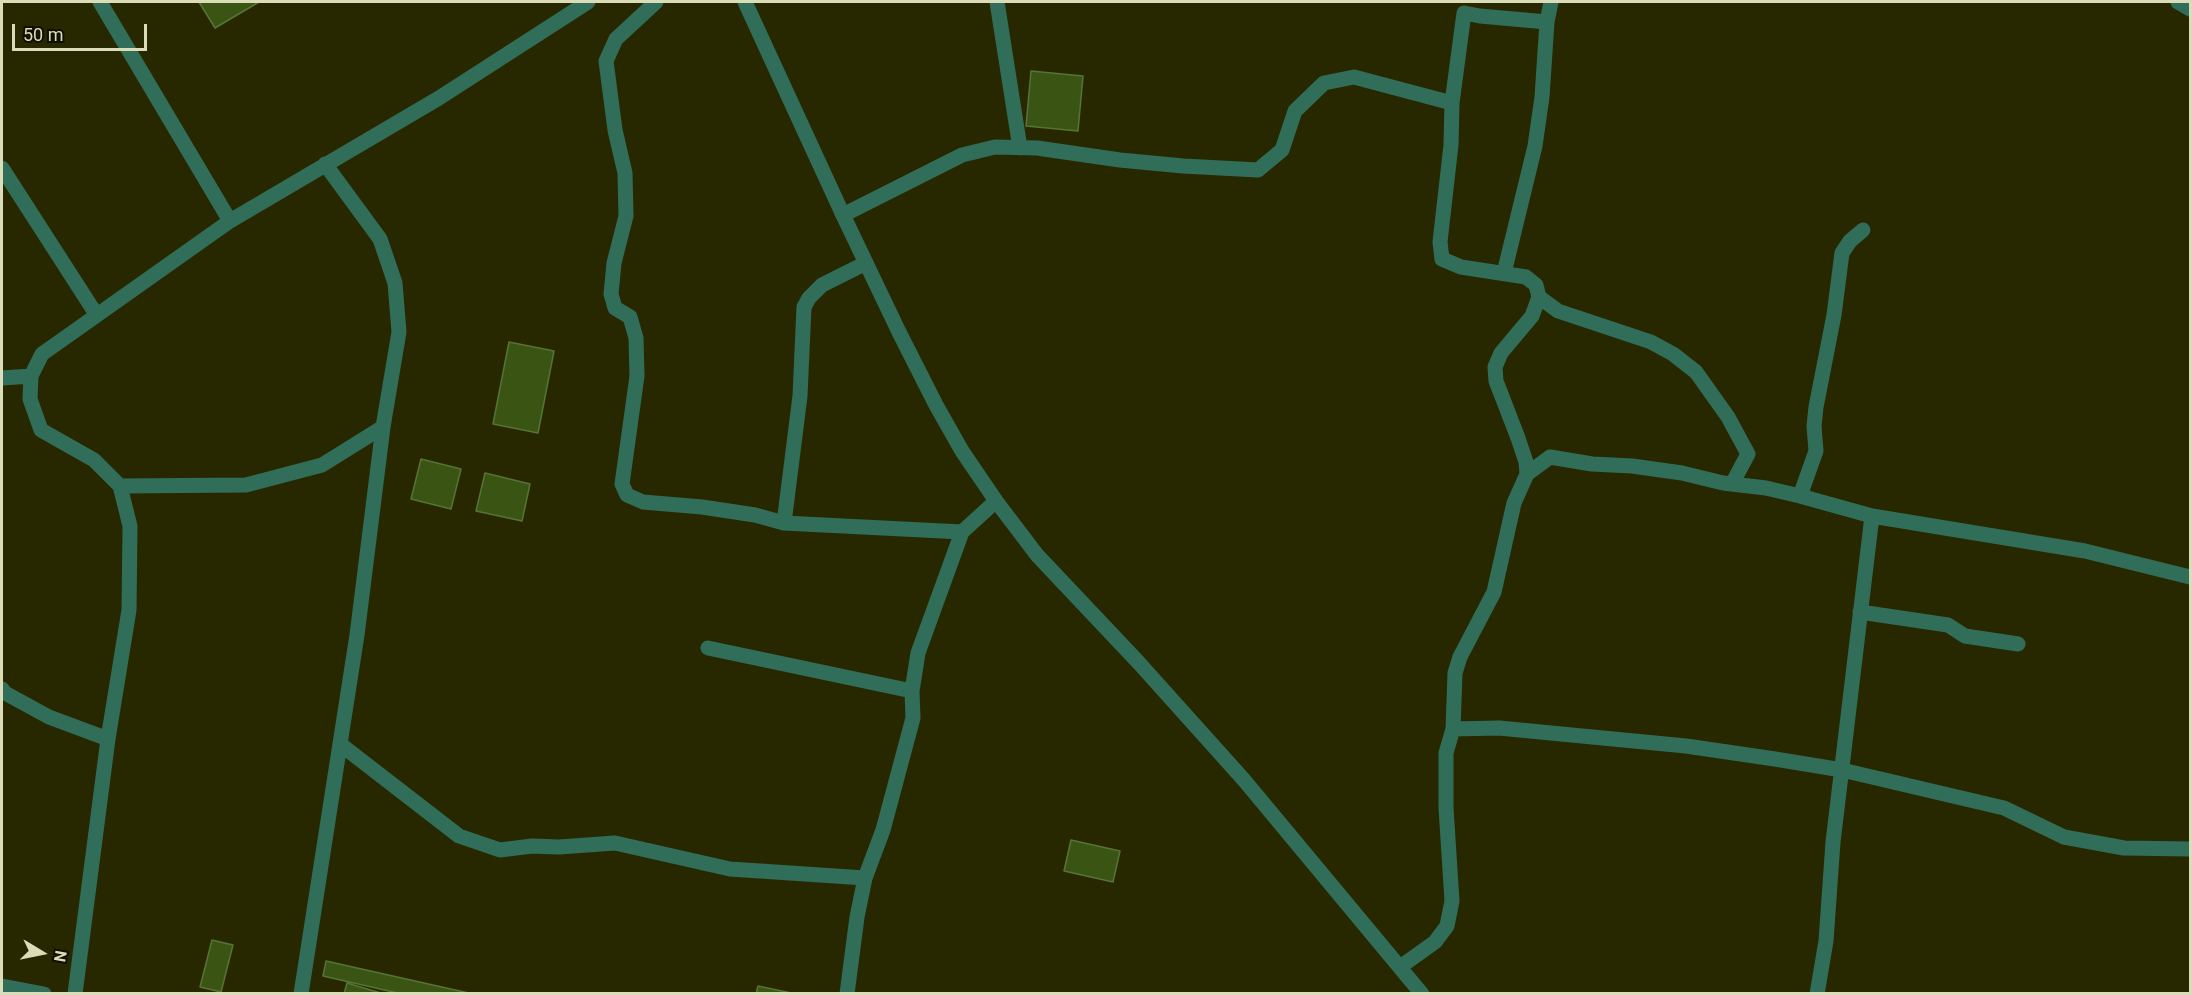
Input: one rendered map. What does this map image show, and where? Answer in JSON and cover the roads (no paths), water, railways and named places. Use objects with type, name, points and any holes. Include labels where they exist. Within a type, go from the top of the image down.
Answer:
[{"type":"street","points":[[100,2],[230,221]]},
{"type":"street","points":[[75,993],[108,739],[129,610],[130,526],[120,486],[94,460],[41,430],[30,399],[31,376],[42,354],[230,221],[439,98],[588,2]]},
{"type":"street","points":[[656,2],[616,39],[606,61],[615,130],[625,173],[626,216],[614,263],[611,294],[615,308],[630,317],[636,338],[637,376],[622,484],[627,495],[643,502],[702,507],[755,515],[784,523],[962,532]]},
{"type":"street","points":[[745,2],[843,215],[936,405],[962,451],[996,501],[1037,555],[1139,663],[1244,780],[1422,993]]},
{"type":"street","points":[[997,2],[1020,148]]},
{"type":"street","points":[[1504,273],[1535,146],[1551,2]]},
{"type":"street","points":[[2178,2],[2190,9]]},
{"type":"street","points":[[1527,474],[1526,462],[1518,438],[1496,381],[1495,367],[1501,353],[1532,316],[1539,297],[1536,285],[1526,277],[1461,267],[1442,259],[1440,242],[1451,145],[1452,103],[1464,13],[1547,22]]},
{"type":"street","points":[[843,215],[963,155],[995,147],[1037,148],[1156,164],[1258,170],[1282,150],[1295,111],[1324,83],[1354,77],[1452,103]]},
{"type":"street","points":[[301,993],[357,635],[383,427],[399,332],[395,283],[380,239],[325,164]]},
{"type":"street","points":[[2,168],[96,314]]},
{"type":"street","points":[[1800,496],[1816,451],[1814,426],[1816,407],[1834,315],[1842,253],[1850,241],[1863,230]]},
{"type":"street","points":[[784,523],[800,396],[804,307],[809,298],[822,285],[866,263]]},
{"type":"street","points":[[1539,297],[1558,310],[1651,342],[1673,354],[1696,372],[1728,417],[1748,454],[1732,484]]},
{"type":"street","points":[[2,378],[31,376]]},
{"type":"street","points":[[120,486],[246,485],[322,465],[383,427]]},
{"type":"street","points":[[1400,967],[1435,942],[1447,926],[1452,901],[1446,808],[1446,753],[1453,729],[1455,673],[1460,657],[1494,592],[1514,503],[1527,474],[1550,456],[1592,464],[1682,472],[1732,484],[1766,488],[1872,516],[2085,551],[2190,577]]},
{"type":"street","points":[[847,993],[857,917],[865,878],[883,831],[913,718],[912,691],[918,653],[962,532],[996,501]]},
{"type":"street","points":[[1817,993],[1826,941],[1833,843],[1872,516]]},
{"type":"street","points":[[1860,612],[1948,625],[1965,636],[2018,644]]},
{"type":"street","points":[[708,648],[912,691]]},
{"type":"street","points":[[2,689],[5,693],[49,717],[108,739]]},
{"type":"street","points":[[1453,729],[1499,728],[1675,745],[1842,770],[2004,808],[2064,837],[2124,848],[2190,849]]},
{"type":"street","points":[[340,744],[459,836],[500,850],[532,846],[559,847],[615,843],[730,869],[865,878]]},
{"type":"street","points":[[2,986],[44,993]]}]
